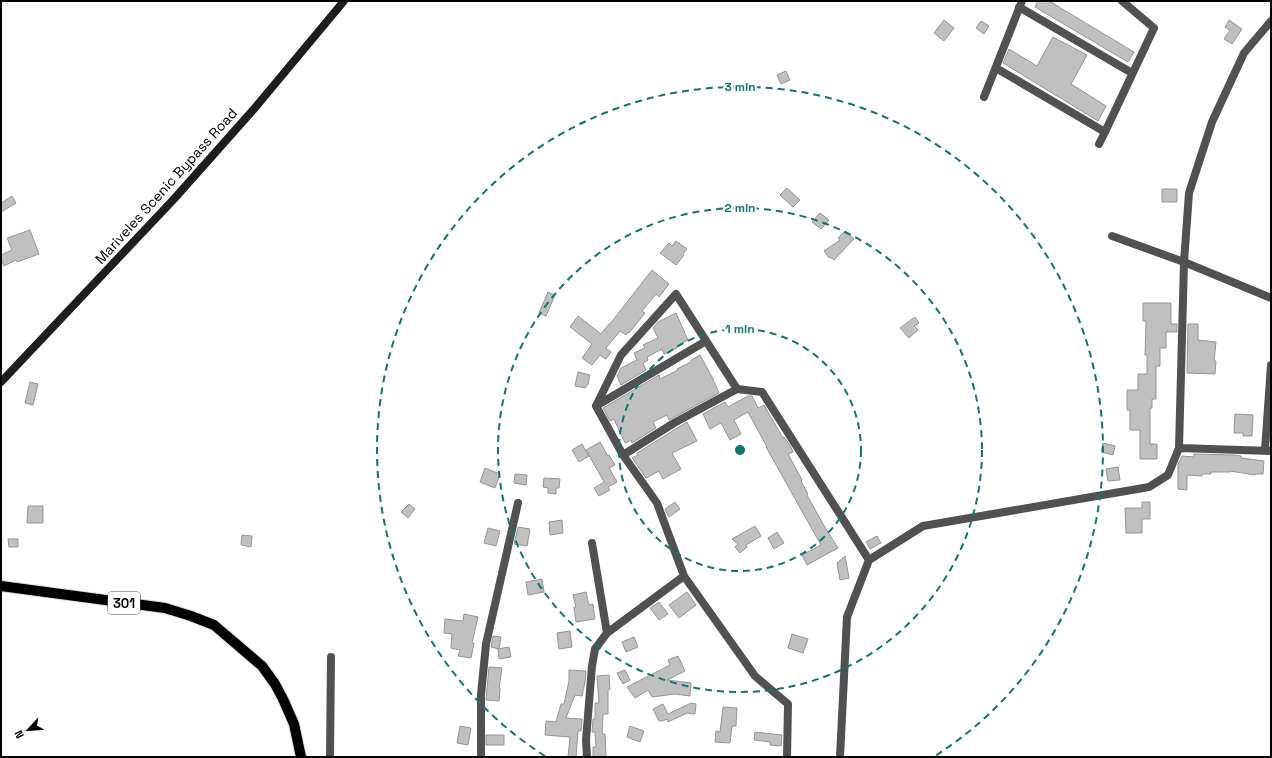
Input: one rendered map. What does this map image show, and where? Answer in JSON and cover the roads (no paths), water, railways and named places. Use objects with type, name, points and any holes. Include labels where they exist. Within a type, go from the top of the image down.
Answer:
[{"type":"main road","name":"Mariveles Scenic Bypass Road","points":[[1,382],[174,199],[254,108],[344,1]]},
{"type":"main road","name":"301","points":[[1,586],[165,608],[214,625],[262,666],[275,684],[284,699],[294,724],[301,757]]},
{"type":"street","points":[[1099,144],[1154,28],[1122,1]]},
{"type":"street","points":[[984,97],[1021,4],[1132,73]]},
{"type":"street","points":[[840,757],[846,617],[869,560],[923,526],[1149,487],[1168,475],[1178,448],[1184,262],[1190,193],[1212,122],[1244,53],[1271,21]]},
{"type":"street","points":[[996,68],[1105,132]]},
{"type":"street","points":[[1112,236],[1184,262],[1271,298]]},
{"type":"street","points":[[596,406],[621,355],[676,294],[737,389]]},
{"type":"street","points":[[596,406],[706,341]]},
{"type":"street","points":[[1178,448],[1268,451],[1271,365]]},
{"type":"street","points":[[623,456],[674,423],[737,389],[762,392],[869,560]]},
{"type":"street","points":[[596,406],[623,456],[657,503],[684,576],[755,676],[788,704],[787,757]]},
{"type":"street","points":[[481,757],[481,695],[486,644],[518,503]]},
{"type":"street","points":[[592,543],[607,633]]},
{"type":"street","points":[[587,757],[586,740],[592,666],[595,649],[607,633],[684,576]]},
{"type":"street","points":[[330,757],[331,657]]}]
